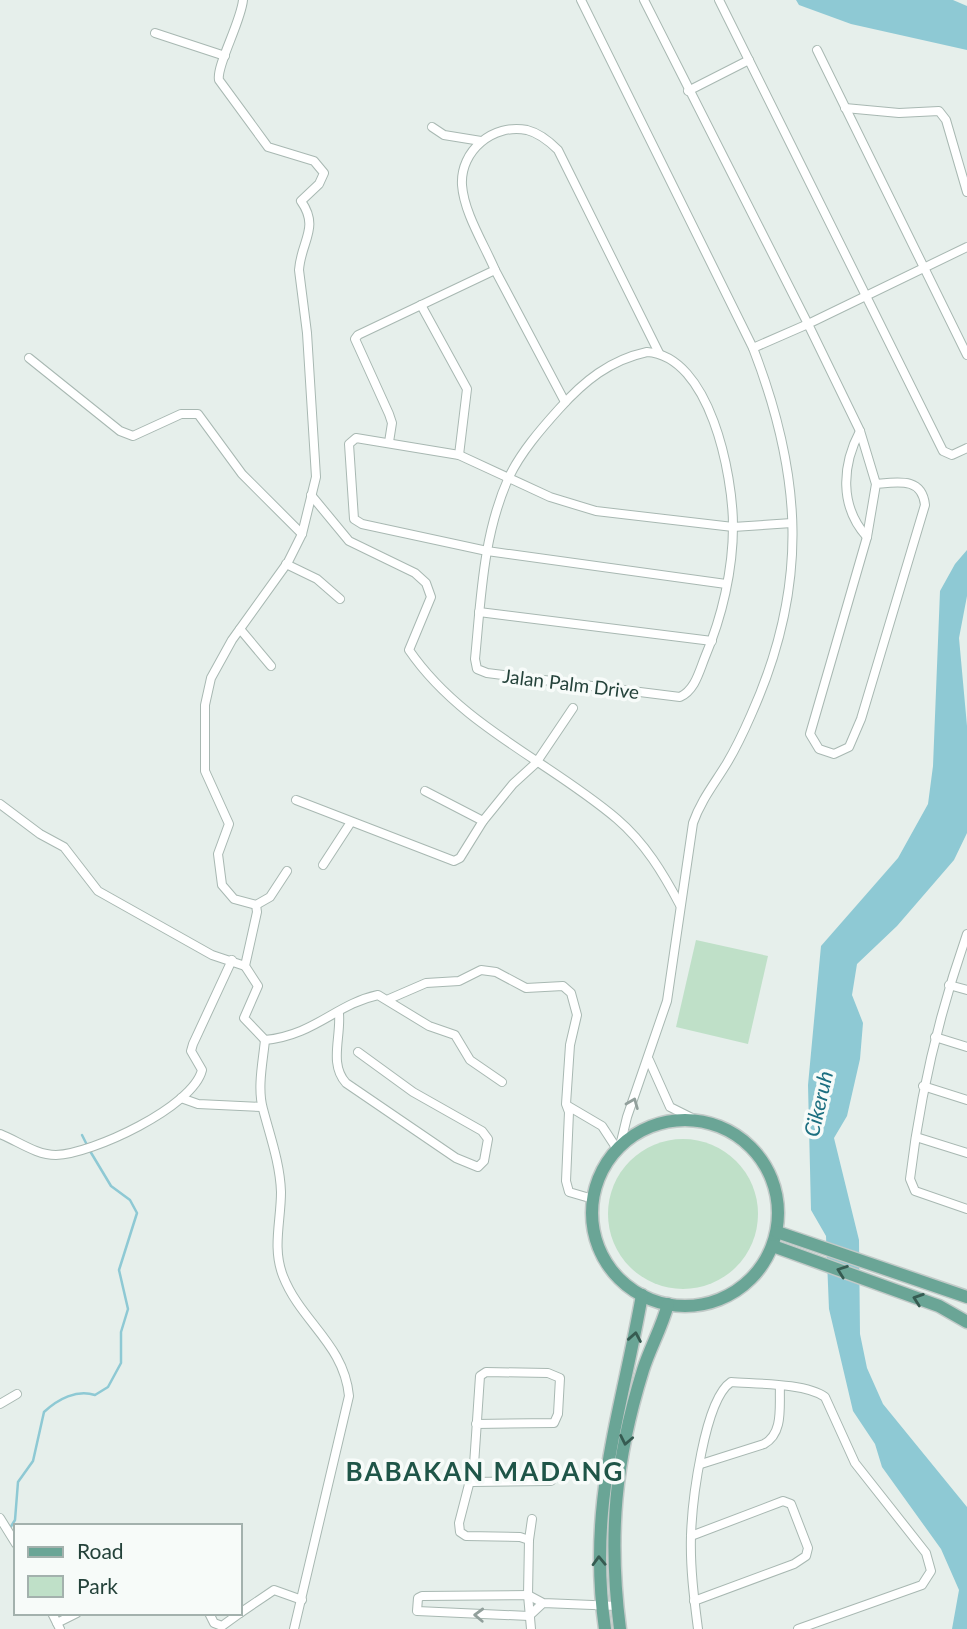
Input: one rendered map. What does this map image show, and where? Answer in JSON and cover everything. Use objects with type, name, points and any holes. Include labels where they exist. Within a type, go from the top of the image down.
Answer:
[{"type":"main road","points":[[698,1121],[727,1130],[752,1148],[772,1182],[778,1202],[777,1232],[773,1246],[751,1278],[719,1300],[694,1306],[668,1304],[642,1295],[623,1282],[608,1265],[597,1244],[592,1222],[593,1199],[602,1172],[619,1147],[636,1134],[666,1122],[698,1121]]},
{"type":"main road","points":[[777,1232],[967,1297]]},
{"type":"main road","points":[[773,1246],[939,1306],[967,1322]]},
{"type":"main road","points":[[605,1629],[600,1507],[614,1420],[630,1362],[642,1295]]},
{"type":"main road","points":[[620,1629],[612,1546],[614,1505],[631,1414],[668,1304]]},
{"type":"street","points":[[243,0],[240,17],[219,70],[219,80],[259,138],[273,149],[314,161],[324,173],[319,184],[301,201],[309,212],[312,224],[300,255],[299,270],[316,449],[312,495],[302,534],[286,564],[240,629],[211,678],[205,705],[204,761],[205,771],[229,824],[218,854],[222,885],[234,900],[256,905],[270,897],[287,871]]},
{"type":"street","points":[[581,0],[753,348],[773,400],[788,458],[792,523],[791,580],[779,638],[741,737],[697,810],[685,862],[682,908],[667,1001],[619,1147]]},
{"type":"street","points":[[644,0],[860,430],[876,484],[867,537],[810,734],[815,745],[834,754],[849,747],[861,719],[925,505],[920,488],[913,483],[876,484]]},
{"type":"street","points":[[719,0],[943,451],[951,455],[967,448]]},
{"type":"street","points":[[155,33],[225,56]]},
{"type":"street","points":[[817,50],[967,355]]},
{"type":"street","points":[[688,92],[749,60]]},
{"type":"street","points":[[845,108],[899,113],[939,111],[946,120],[967,192]]},
{"type":"street","points":[[432,127],[444,135],[481,141]]},
{"type":"street","points":[[565,402],[495,270],[463,197],[462,181],[472,151],[481,141],[503,131],[527,130],[543,137],[558,150],[659,353]]},
{"type":"street","points":[[753,348],[967,247]]},
{"type":"street","points":[[389,442],[392,423],[355,339],[358,335],[495,270]]},
{"type":"street","points":[[421,306],[467,389],[459,455]]},
{"type":"street","name":"Jalan Palm Drive","points":[[647,352],[659,353],[691,375],[713,419],[726,472],[733,527],[722,613],[688,693],[680,698],[487,673],[477,669],[475,659],[487,551],[510,476],[536,436],[565,402],[579,387],[619,359],[647,352]]},
{"type":"street","points":[[29,358],[99,417],[127,434],[142,433],[181,414],[198,414],[242,474],[302,534]]},
{"type":"street","points":[[860,430],[847,461],[846,481],[853,517],[867,537]]},
{"type":"street","points":[[726,584],[487,551],[373,527],[354,519],[349,444],[356,438],[459,455],[510,476],[550,497],[596,511],[733,527],[792,523]]},
{"type":"street","points":[[312,495],[349,541],[415,573],[426,583],[431,597],[410,650],[441,688],[536,763],[618,820],[662,872],[682,908]]},
{"type":"street","points":[[286,564],[317,579],[340,599]]},
{"type":"street","points":[[479,612],[712,641]]},
{"type":"street","points":[[240,629],[271,666]]},
{"type":"street","points":[[296,800],[454,861],[460,858],[483,821],[513,784],[536,763],[573,708]]},
{"type":"street","points":[[425,791],[483,821]]},
{"type":"street","points":[[0,804],[40,834],[64,847],[98,891],[212,955],[244,966],[258,986],[244,1018],[265,1040]]},
{"type":"street","points":[[323,865],[351,822]]},
{"type":"street","points":[[244,966],[254,935],[256,905]]},
{"type":"street","points":[[967,935],[950,985],[923,1086],[911,1186],[922,1194],[967,1209]]},
{"type":"street","points":[[0,1134],[45,1154],[91,1148],[162,1112],[181,1098],[201,1079],[202,1070],[191,1051],[232,960]]},
{"type":"street","points":[[388,999],[426,983],[459,981],[481,970],[496,972],[526,988],[563,986],[571,993],[577,1015],[570,1045],[566,1104],[569,1112],[566,1135],[569,1192],[593,1199]]},
{"type":"street","points":[[950,985],[967,990]]},
{"type":"street","points":[[265,1040],[290,1037],[366,998],[378,995],[429,1026],[455,1035],[470,1060],[502,1082]]},
{"type":"street","points":[[339,1014],[336,1062],[338,1075],[467,1164],[478,1167],[484,1161],[488,1139],[482,1131],[413,1092],[358,1052]]},
{"type":"street","points":[[935,1037],[967,1047]]},
{"type":"street","points":[[265,1040],[262,1054],[262,1107],[269,1122],[281,1191],[277,1245],[279,1262],[294,1297],[340,1360],[349,1396],[294,1629]]},
{"type":"street","points":[[649,1060],[670,1107],[698,1121]]},
{"type":"street","points":[[923,1086],[967,1100]]},
{"type":"street","points":[[181,1098],[198,1104],[262,1107]]},
{"type":"street","points":[[566,1104],[602,1126],[619,1147]]},
{"type":"street","points":[[916,1137],[967,1153]]},
{"type":"street","points":[[476,1424],[554,1423],[558,1414],[560,1378],[548,1373],[482,1374],[476,1424],[471,1482],[460,1523],[463,1535],[520,1536],[529,1540]]},
{"type":"street","points":[[698,1629],[691,1536],[701,1464],[715,1399],[731,1382],[780,1386],[817,1392],[825,1397],[855,1463],[926,1553],[931,1571],[922,1585],[798,1629]]},
{"type":"street","points":[[701,1464],[764,1444],[773,1438],[778,1427],[780,1386]]},
{"type":"street","points":[[0,1404],[17,1394]]},
{"type":"street","points":[[471,1482],[551,1480]]},
{"type":"street","points":[[691,1536],[783,1501],[791,1504],[808,1553],[793,1564],[694,1601]]},
{"type":"street","points":[[1,1519],[14,1541]]},
{"type":"street","points":[[531,1629],[528,1595],[529,1540],[533,1519]]},
{"type":"street","points":[[242,1612],[274,1590],[302,1600]]},
{"type":"street","points":[[543,1603],[529,1616],[417,1611],[418,1598],[422,1596],[528,1595],[543,1603],[617,1606]]},
{"type":"street","points":[[58,1626],[74,1615]]},
{"type":"street","points":[[210,1615],[215,1623],[222,1626],[237,1615]]},
{"type":"green space","points":[[696,940],[768,956],[748,1044],[676,1027]]},
{"type":"green space","points":[[683,1139],[712,1145],[736,1161],[752,1185],[758,1214],[752,1243],[736,1267],[712,1283],[683,1289],[654,1283],[630,1267],[614,1243],[608,1214],[614,1185],[630,1161],[654,1145]]},
{"type":"water","points":[[796,0],[953,0],[967,6],[967,50],[851,24],[799,5]]},
{"type":"water","name":"Cikeruh","points":[[967,550],[967,596],[959,638],[967,726],[967,833],[954,860],[897,926],[857,964],[852,995],[863,1023],[860,1059],[847,1116],[834,1138],[859,1240],[860,1334],[867,1368],[883,1404],[967,1507],[967,1629],[952,1629],[959,1590],[941,1549],[882,1467],[875,1444],[853,1411],[829,1309],[826,1236],[811,1210],[808,1085],[821,946],[898,858],[928,804],[933,766],[940,591],[955,564]]},
{"type":"waterway","points":[[82,1135],[87,1145]]},
{"type":"waterway","points":[[10,1528],[15,1520],[18,1482],[33,1461],[44,1412],[68,1396],[81,1393],[95,1395],[108,1387],[121,1363],[121,1332],[128,1309],[119,1270],[137,1213],[130,1200],[111,1186],[90,1151]]},
{"type":"district","name":"BABAKAN MADANG","points":[[485,1472]]}]
